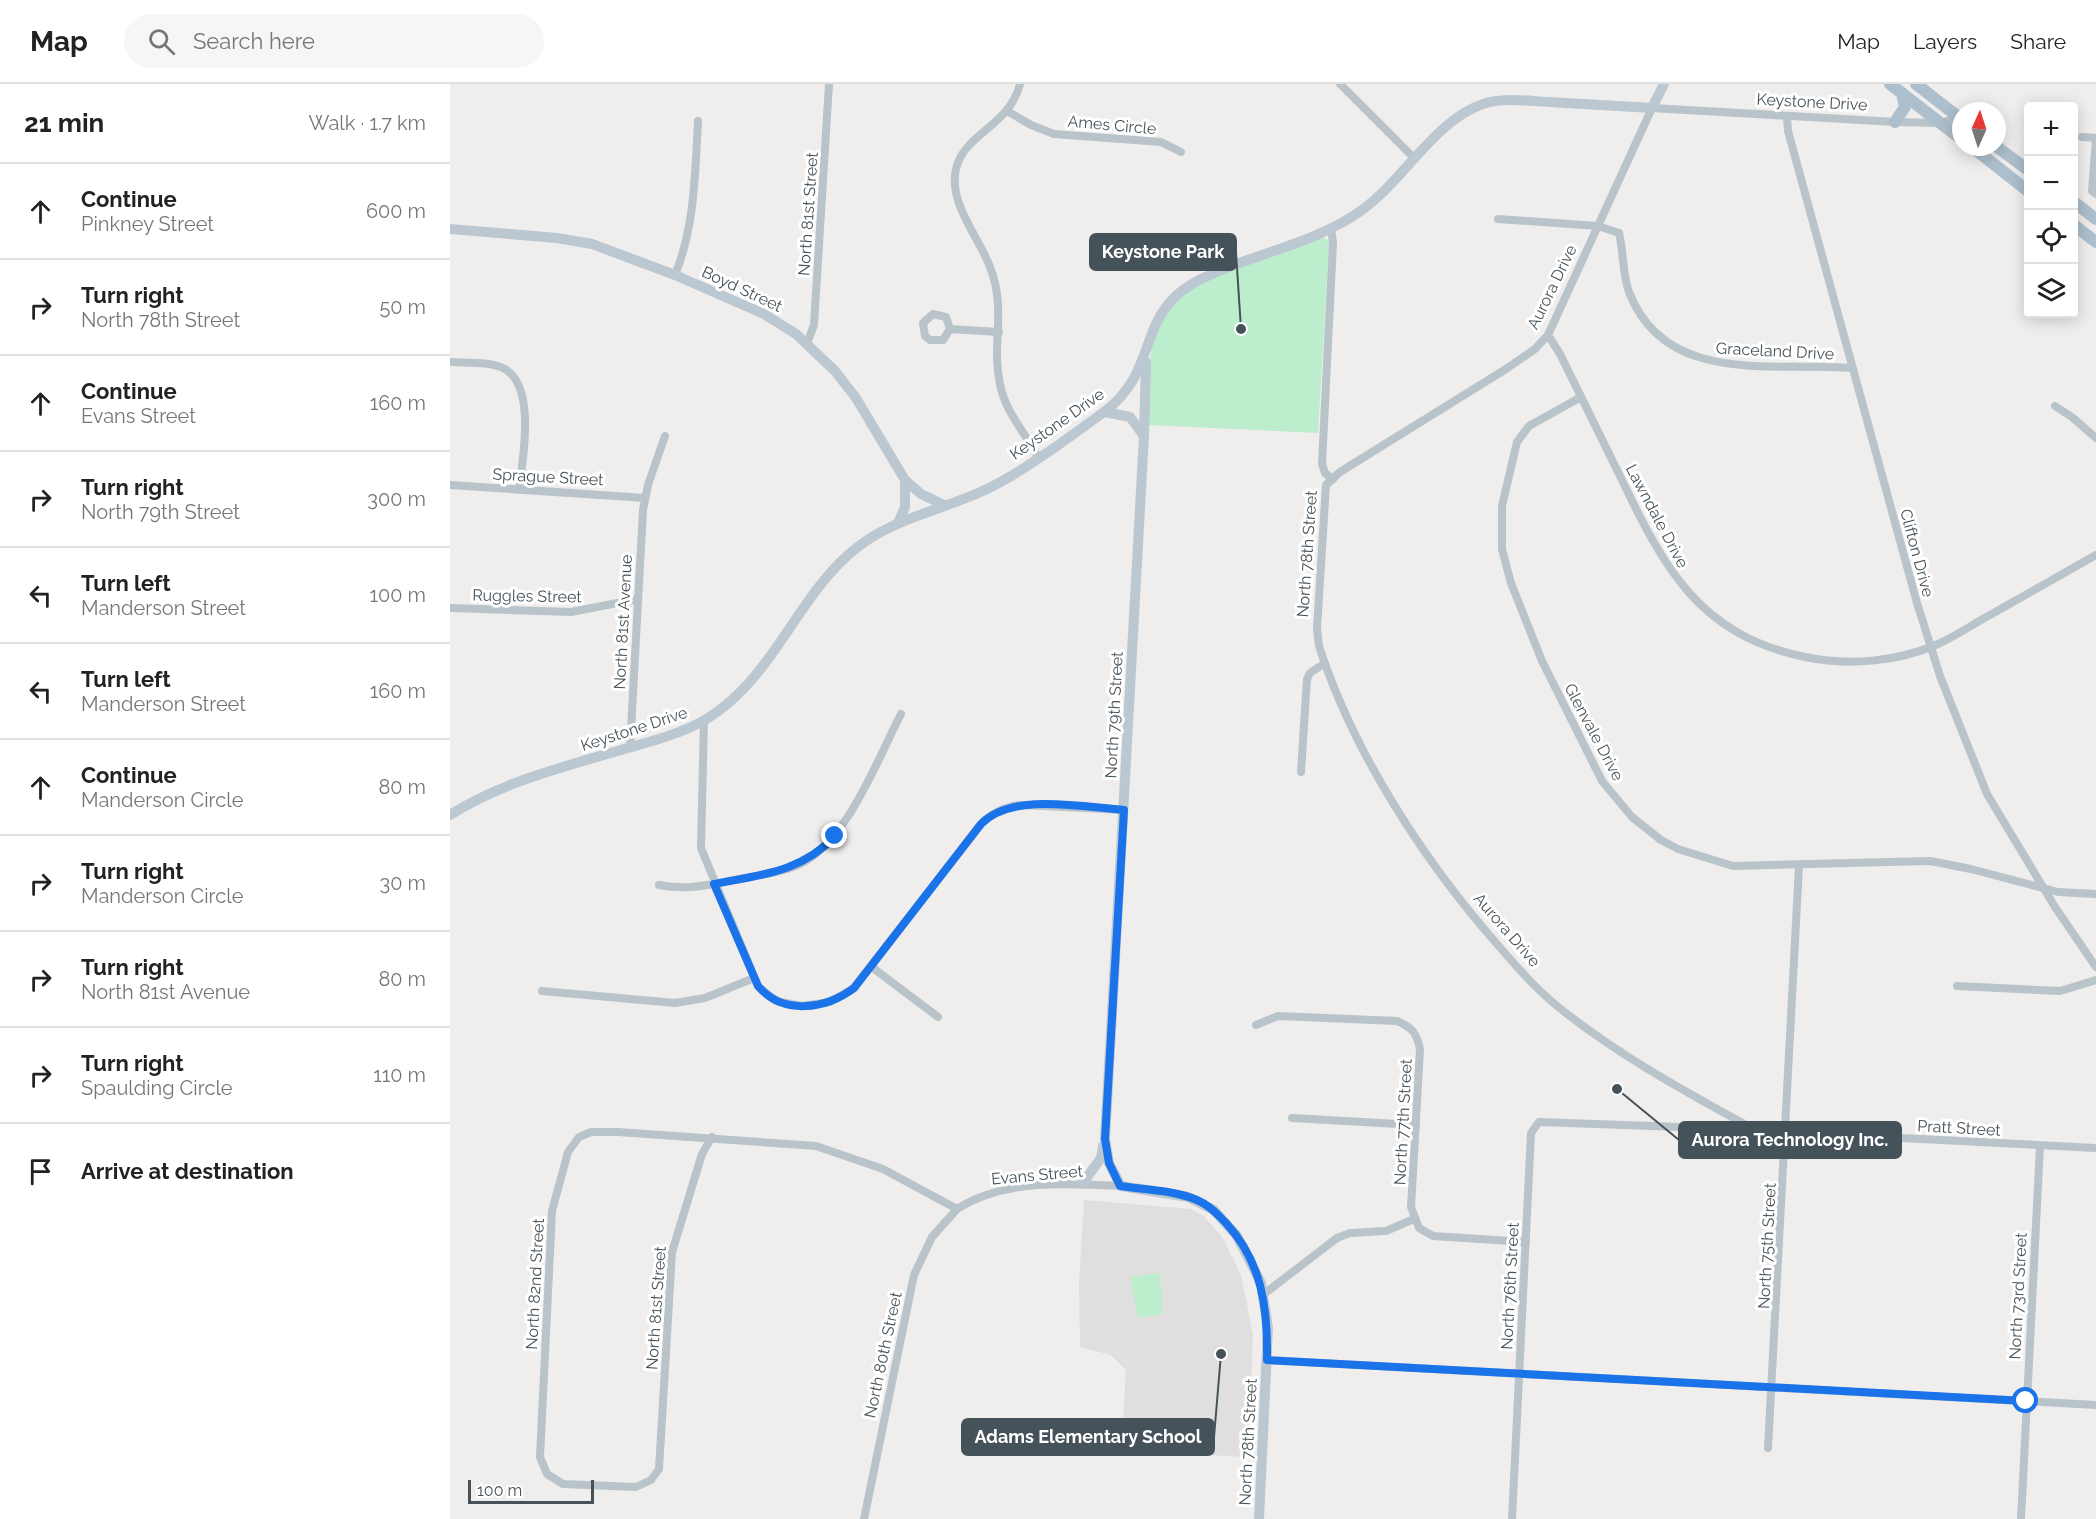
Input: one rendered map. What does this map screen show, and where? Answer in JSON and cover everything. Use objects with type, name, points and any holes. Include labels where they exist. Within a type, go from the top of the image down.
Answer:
[{"type":"main road","points":[[1890,84],[1952,132]]},
{"type":"main road","points":[[1916,84],[1952,112]]},
{"type":"main road","points":[[1895,122],[1905,107],[1902,93]]},
{"type":"main road","points":[[2006,154],[2024,167]]},
{"type":"main road","points":[[1983,156],[2024,188]]},
{"type":"main road","points":[[2078,206],[2096,219]]},
{"type":"main road","points":[[2078,229],[2096,242]]},
{"type":"street","name":"North 81st Street","points":[[807,343],[814,325],[829,84]]},
{"type":"street","points":[[1020,84],[1007,111],[962,154],[954,179],[958,201],[995,280],[1000,305],[998,370],[1002,396],[1038,457]]},
{"type":"street","points":[[1340,84],[1415,159]]},
{"type":"street","name":"Aurora Drive","points":[[1333,479],[1506,369],[1535,349],[1548,335],[1664,84]]},
{"type":"street","name":"Keystone Drive","points":[[450,815],[517,782],[674,735],[704,720],[729,703],[752,680],[838,565],[865,541],[899,521],[992,486],[1105,412],[1130,388],[1146,357],[1161,314],[1185,288],[1217,272],[1348,220],[1377,198],[1465,113],[1494,101],[1895,122],[1941,123],[1952,120]]},
{"type":"street","name":"Ames Circle","points":[[1007,111],[1031,125],[1054,134],[1161,142],[1181,152]]},
{"type":"street","name":"Clifton Drive","points":[[1787,116],[1788,131],[1929,647],[1980,779],[2043,887],[2096,967]]},
{"type":"street","points":[[675,275],[685,248],[691,221],[698,121]]},
{"type":"street","points":[[2082,137],[2096,138],[2094,193]]},
{"type":"street","points":[[1498,219],[1598,226]]},
{"type":"street","name":"Graceland Drive","points":[[1598,226],[1619,233],[1625,278],[1634,303],[1653,330],[1679,350],[1699,359],[1720,364],[1852,368]]},
{"type":"street","name":"North 78th Street","points":[[1325,663],[1317,629],[1326,485],[1333,479],[1325,473],[1322,464],[1333,243],[1331,228]]},
{"type":"street","name":"Boyd Street","points":[[450,229],[571,240],[617,252],[764,314],[807,343],[856,398],[905,480],[921,494],[944,505]]},
{"type":"street","points":[[950,329],[999,332]]},
{"type":"street","name":"Lawndale Drive","points":[[1548,335],[1661,559],[1688,593],[1719,621],[1767,646],[1817,660],[1873,661],[1929,647],[2096,555]]},
{"type":"street","name":"North 79th Street","points":[[1082,1184],[1101,1158],[1105,1139],[1144,436],[1146,357]]},
{"type":"street","points":[[450,362],[488,364],[506,369],[520,385],[525,399],[519,489]]},
{"type":"street","name":"Glenvale Drive","points":[[1581,397],[1535,422],[1521,434],[1515,448],[1502,506],[1501,534],[1505,564],[1542,661],[1602,781],[1622,806],[1646,829],[1678,849],[1716,862],[1749,867],[1893,860],[1930,861],[1971,868],[2058,892],[2096,894]]},
{"type":"street","points":[[2055,406],[2074,418],[2096,438]]},
{"type":"street","points":[[1105,412],[1130,417],[1144,436]]},
{"type":"street","name":"North 81st Avenue","points":[[630,748],[645,498],[665,436]]},
{"type":"street","points":[[899,521],[905,507],[905,480]]},
{"type":"street","name":"Sprague Street","points":[[450,485],[645,498]]},
{"type":"street","name":"Ruggles Street","points":[[450,608],[571,612],[638,599]]},
{"type":"street","points":[[1301,772],[1307,680],[1310,674],[1325,663]]},
{"type":"street","name":"Aurora Drive","points":[[1325,663],[1365,752],[1401,815],[1455,893],[1514,963],[1556,1005],[1612,1047],[1757,1131]]},
{"type":"street","points":[[659,885],[682,889],[714,884],[787,869],[808,860],[825,847],[843,825],[901,714]]},
{"type":"street","points":[[704,720],[699,838],[703,857],[754,978],[761,989],[776,1000],[792,1005],[811,1006],[830,1002],[847,994],[873,968],[981,824],[992,814],[1007,807],[1022,805],[1124,810]]},
{"type":"street","name":"North 75th Street","points":[[1768,1448],[1773,1388],[1799,866]]},
{"type":"street","points":[[873,968],[938,1017]]},
{"type":"street","points":[[542,991],[675,1003],[705,998],[754,978]]},
{"type":"street","points":[[1957,986],[2060,991],[2096,980]]},
{"type":"street","name":"North 77th Street","points":[[1257,1025],[1278,1016],[1397,1022],[1417,1035],[1420,1049],[1411,1208],[1414,1219]]},
{"type":"street","points":[[1292,1118],[1416,1125]]},
{"type":"street","name":"Pratt Street","points":[[1534,1126],[1545,1120],[2096,1149]]},
{"type":"street","name":"North 76th Street","points":[[1512,1519],[1531,1133],[1534,1126]]},
{"type":"street","name":"North 82nd Street","points":[[540,1452],[554,1201],[571,1145],[579,1137],[591,1132],[712,1137]]},
{"type":"street","name":"North 81st Street","points":[[540,1452],[543,1467],[558,1482],[628,1487],[643,1485],[659,1469],[672,1252],[702,1154],[712,1137]]},
{"type":"street","points":[[712,1137],[793,1142],[838,1151],[883,1169],[957,1209]]},
{"type":"street","name":"North 79th Street","points":[[1105,1139],[1109,1163],[1120,1186]]},
{"type":"street","name":"North 73rd Street","points":[[2020,1519],[2040,1146]]},
{"type":"street","name":"Evans Street","points":[[957,1209],[991,1192],[1082,1184],[1120,1186],[1188,1197],[1214,1210],[1237,1236],[1246,1250],[1264,1294]]},
{"type":"street","name":"North 80th Street","points":[[864,1519],[914,1275],[932,1237],[957,1209]]},
{"type":"street","points":[[1264,1294],[1337,1238],[1350,1233],[1386,1231],[1414,1219],[1419,1228],[1433,1236],[1526,1242]]},
{"type":"street","name":"North 78th Street","points":[[1259,1519],[1268,1328],[1264,1294]]},
{"type":"street","points":[[1267,1360],[2096,1405]]},
{"type":"shaded area","points":[[1084,1200],[1191,1209],[1204,1216],[1222,1237],[1241,1275],[1253,1335],[1248,1457],[1121,1451],[1126,1370],[1111,1355],[1080,1347],[1079,1282]]},
{"type":"green space","points":[[1322,237],[1328,240],[1329,245],[1318,433],[1148,425],[1149,373],[1153,342],[1163,319],[1178,301],[1199,285],[1222,272]]},
{"type":"green space","points":[[1160,1273],[1163,1314],[1138,1318],[1130,1277]]},
{"type":"place","name":"Keystone Park","points":[[1241,329]]},
{"type":"place","name":"Aurora Technology Inc.","points":[[1617,1089]]},
{"type":"place","name":"Adams Elementary School","points":[[1221,1354]]},
{"type":"route","points":[[835,836],[817,854],[798,865],[773,873],[714,884],[758,986],[769,997],[782,1003],[811,1006],[830,1002],[847,994],[864,979],[981,824],[992,814],[1022,805],[1124,810],[1105,1139],[1109,1163],[1120,1186],[1175,1194],[1200,1201],[1214,1210],[1237,1236],[1261,1283],[1268,1328],[1267,1360],[2026,1401]]}]
